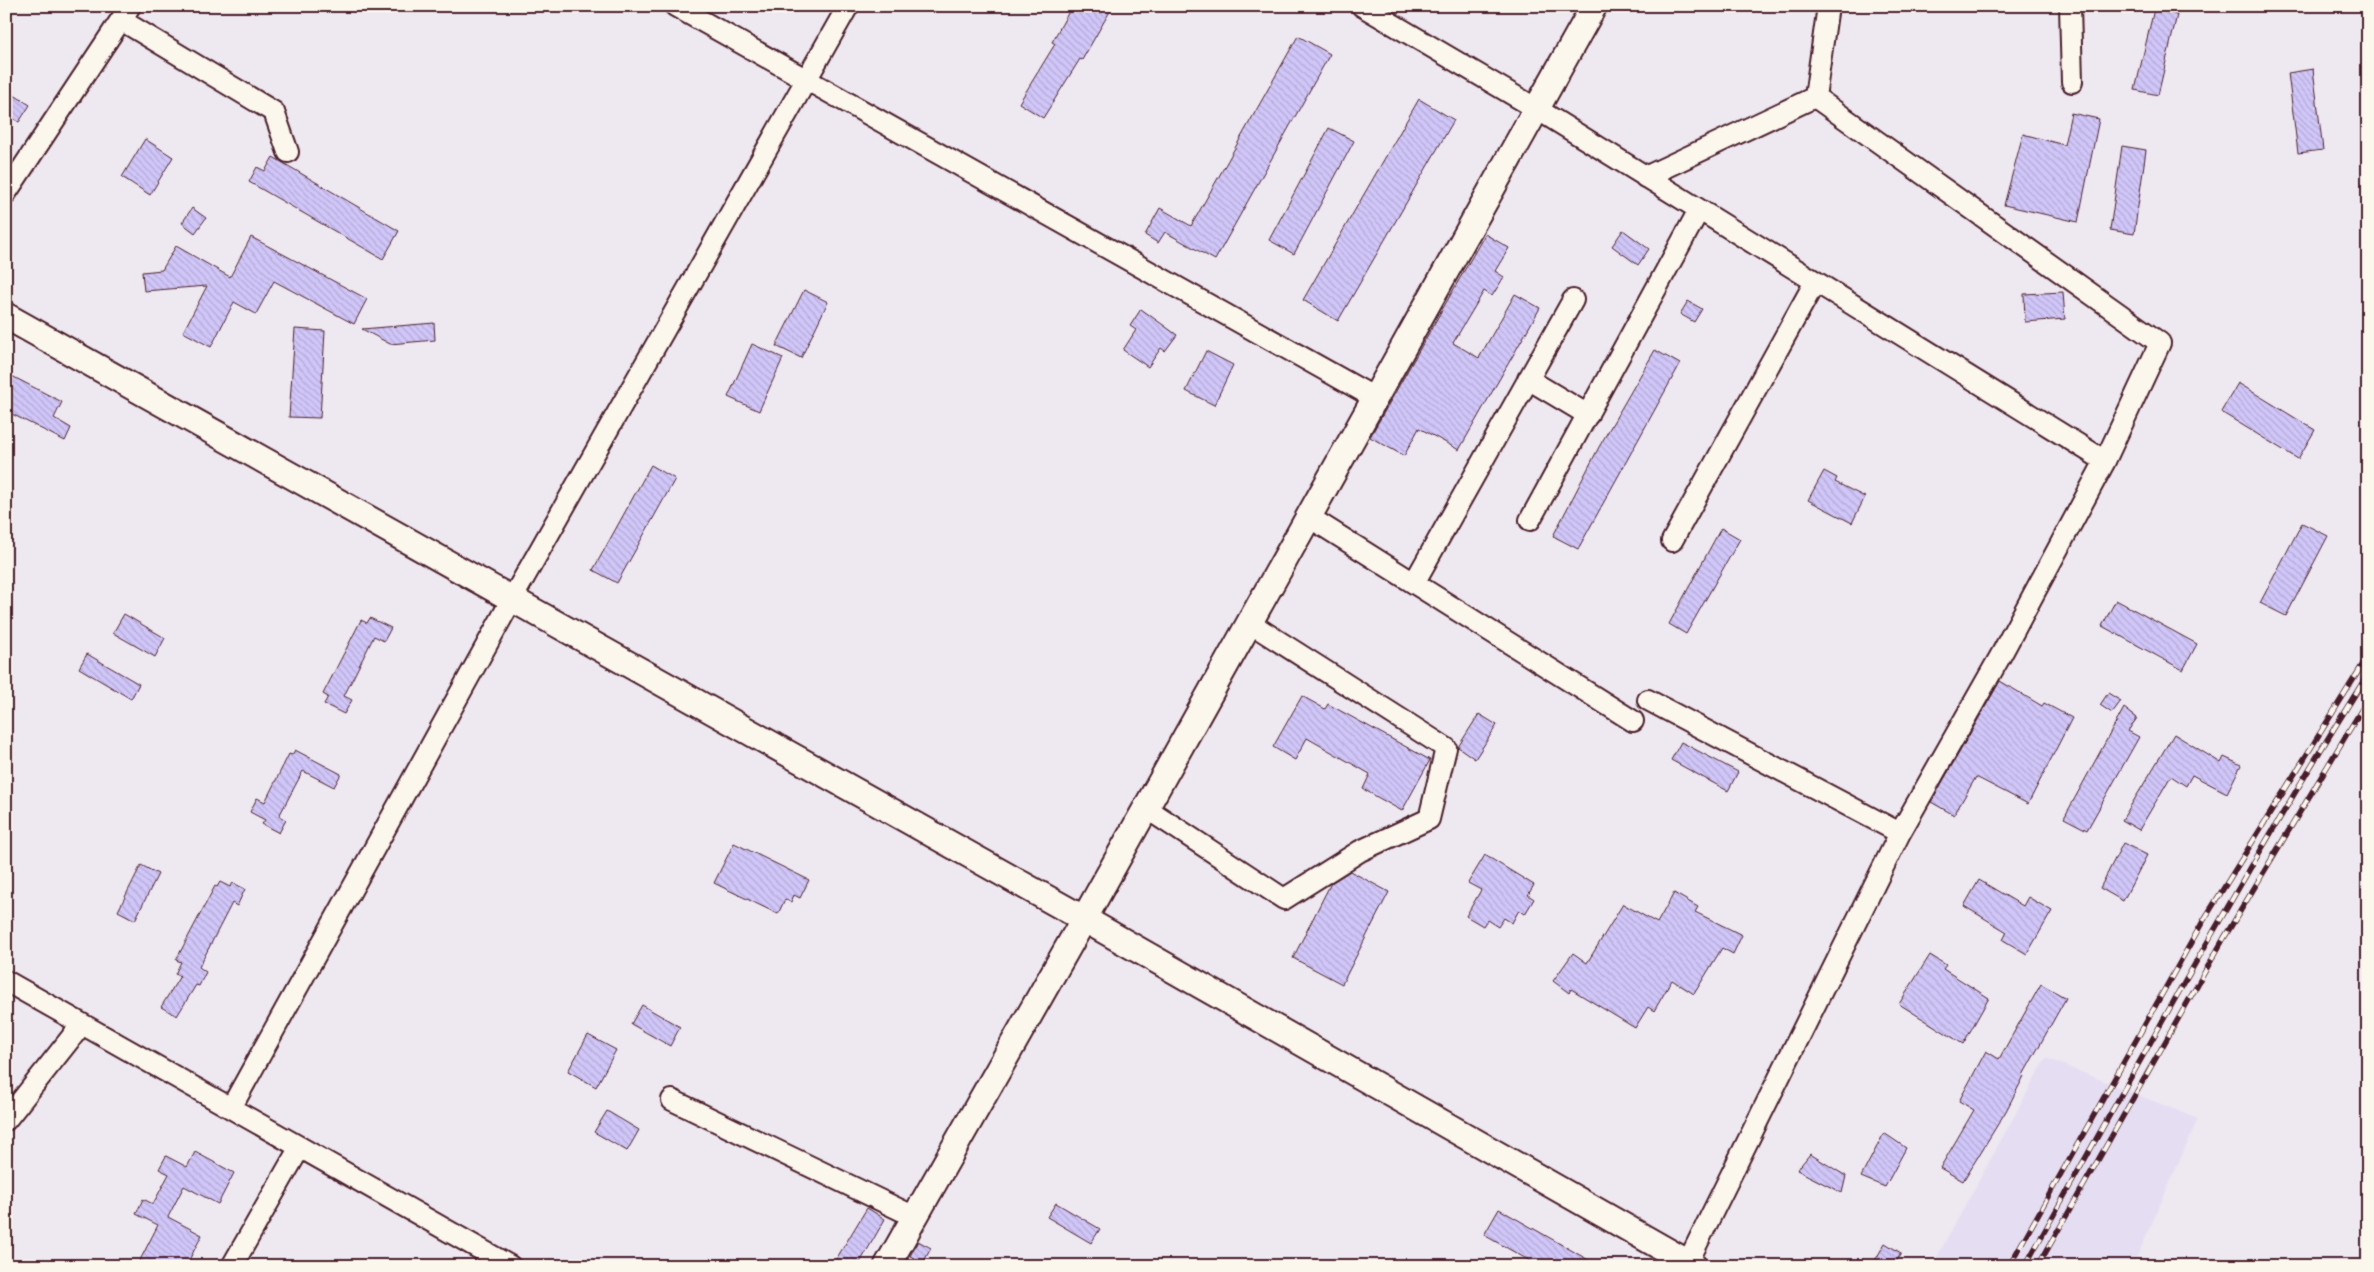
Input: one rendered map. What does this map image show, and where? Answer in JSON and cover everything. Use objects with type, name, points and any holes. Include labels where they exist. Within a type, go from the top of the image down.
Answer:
[{"type":"street","points":[[675,6],[1375,398]]},
{"type":"street","points":[[231,1108],[512,599],[848,6]]},
{"type":"street","points":[[1362,6],[1537,109],[2105,461]]},
{"type":"street","points":[[887,1266],[1084,919],[1594,6]]},
{"type":"street","points":[[1815,97],[1828,6]]},
{"type":"street","points":[[2070,6],[2072,82]]},
{"type":"street","points":[[6,193],[125,13],[274,112],[288,152]]},
{"type":"street","points":[[1645,177],[1815,97]]},
{"type":"street","points":[[6,316],[1084,919],[1690,1265],[1900,833],[2001,654],[2105,461],[2160,343],[1815,97]]},
{"type":"street","points":[[1530,520],[1699,210]]},
{"type":"street","points":[[1672,541],[1815,282]]},
{"type":"street","points":[[1414,583],[1573,300]]},
{"type":"street","points":[[1528,379],[1588,415]]},
{"type":"street","points":[[1309,517],[1633,721]]},
{"type":"street","points":[[1146,808],[1284,899],[1360,851],[1429,819],[1446,748],[1250,623]]},
{"type":"street","points":[[1648,700],[1900,833]]},
{"type":"street","points":[[6,981],[510,1266]]},
{"type":"street","points":[[6,1120],[82,1024]]},
{"type":"street","points":[[672,1100],[914,1217]]},
{"type":"street","points":[[232,1266],[300,1147]]},
{"type":"shaded area","points":[[2046,1058],[2198,1119],[2133,1266],[1932,1266]]},
{"type":"building","points":[[1072,6],[1113,6],[1082,60],[1080,59],[1043,118],[1019,103],[1055,44],[1052,42]]},
{"type":"building","points":[[2154,9],[2177,15],[2158,95],[2135,90]]},
{"type":"building","points":[[1298,36],[1330,54],[1215,260],[1165,232],[1158,243],[1145,235],[1160,208],[1191,226]]},
{"type":"building","points":[[2313,69],[2323,150],[2298,153],[2288,73]]},
{"type":"building","points":[[6,90],[30,105],[19,122],[6,114]]},
{"type":"building","points":[[1419,99],[1454,120],[1338,321],[1303,300]]},
{"type":"building","points":[[2071,113],[2099,119],[2078,222],[2004,205],[2023,134],[2064,145]]},
{"type":"building","points":[[1329,128],[1354,141],[1294,254],[1269,240]]},
{"type":"building","points":[[145,139],[173,157],[150,195],[122,177]]},
{"type":"building","points":[[2122,146],[2146,150],[2134,234],[2110,230]]},
{"type":"building","points":[[273,157],[399,231],[383,259],[249,182],[257,167],[265,171]]},
{"type":"building","points":[[192,208],[206,218],[195,233],[182,223]]},
{"type":"building","points":[[1623,230],[1649,249],[1638,265],[1612,246]]},
{"type":"building","points":[[1485,234],[1509,248],[1495,271],[1504,277],[1492,296],[1484,291],[1453,343],[1479,358],[1515,294],[1540,308],[1459,450],[1419,428],[1404,456],[1370,437]]},
{"type":"building","points":[[251,237],[367,299],[354,324],[274,281],[256,314],[234,302],[211,347],[183,332],[207,286],[144,291],[142,272],[162,270],[176,246],[230,277]]},
{"type":"building","points":[[804,290],[828,302],[801,358],[776,346]]},
{"type":"building","points":[[2063,292],[2065,319],[2025,322],[2024,294]]},
{"type":"building","points":[[1688,301],[1702,309],[1694,322],[1680,314]]},
{"type":"building","points":[[1141,309],[1177,335],[1165,351],[1161,348],[1148,367],[1123,350],[1136,330],[1130,326]]},
{"type":"building","points":[[434,323],[435,340],[390,344],[362,329]]},
{"type":"building","points":[[295,329],[325,331],[320,418],[289,417]]},
{"type":"building","points":[[752,344],[783,358],[759,411],[728,397]]},
{"type":"building","points":[[1655,350],[1680,364],[1578,549],[1553,536],[1599,447]]},
{"type":"building","points":[[1206,351],[1233,365],[1214,405],[1186,391]]},
{"type":"building","points":[[6,373],[62,402],[54,418],[71,428],[65,441],[6,411]]},
{"type":"building","points":[[2238,383],[2315,430],[2298,459],[2221,412]]},
{"type":"building","points":[[651,465],[675,479],[617,583],[593,570]]},
{"type":"building","points":[[1824,471],[1837,478],[1835,482],[1865,497],[1852,523],[1808,500]]},
{"type":"building","points":[[2302,523],[2328,536],[2286,616],[2260,603]]},
{"type":"building","points":[[1721,528],[1740,539],[1686,634],[1669,624]]},
{"type":"building","points":[[2116,600],[2197,644],[2183,670],[2102,626]]},
{"type":"building","points":[[124,614],[165,638],[155,657],[113,633]]},
{"type":"building","points":[[370,618],[391,628],[384,641],[374,636],[344,696],[352,700],[344,714],[324,704],[328,697],[323,694],[361,620],[367,623]]},
{"type":"building","points":[[87,654],[139,684],[131,699],[79,668]]},
{"type":"building","points":[[2000,681],[2042,706],[2044,703],[2072,718],[2028,804],[1976,777],[1954,815],[1931,802]]},
{"type":"building","points":[[2108,693],[2121,701],[2112,713],[2100,705]]},
{"type":"building","points":[[1302,696],[1325,709],[1328,704],[1430,760],[1402,811],[1363,789],[1370,774],[1307,738],[1295,760],[1273,747]]},
{"type":"building","points":[[2124,708],[2137,718],[2128,731],[2139,737],[2087,830],[2064,818]]},
{"type":"building","points":[[1479,714],[1497,725],[1475,759],[1458,747]]},
{"type":"building","points":[[2174,734],[2221,763],[2224,757],[2241,765],[2227,793],[2192,775],[2186,786],[2171,776],[2139,830],[2122,820]]},
{"type":"building","points":[[1681,742],[1738,772],[1728,791],[1671,760]]},
{"type":"building","points":[[295,750],[341,774],[334,787],[303,771],[279,816],[286,820],[279,833],[262,824],[265,820],[250,812],[257,798],[265,802],[289,754],[292,755]]},
{"type":"building","points":[[734,843],[809,880],[800,898],[794,895],[791,902],[785,899],[778,914],[714,883]]},
{"type":"building","points":[[2123,843],[2147,855],[2123,901],[2100,888]]},
{"type":"building","points":[[1485,855],[1534,885],[1528,895],[1534,899],[1525,914],[1519,910],[1512,923],[1504,918],[1498,927],[1487,920],[1483,926],[1466,916],[1481,890],[1468,883]]},
{"type":"building","points":[[141,865],[158,874],[135,920],[118,911]]},
{"type":"building","points":[[1350,871],[1389,892],[1342,984],[1293,958],[1331,883]]},
{"type":"building","points":[[1979,880],[2023,906],[2028,897],[2052,911],[2027,954],[2003,940],[2007,932],[1964,906]]},
{"type":"building","points":[[220,882],[230,887],[233,883],[245,889],[237,906],[232,903],[199,967],[206,972],[199,986],[196,985],[177,1016],[161,1007],[180,976],[175,974],[181,962],[176,960],[215,886],[217,887]]},
{"type":"building","points":[[1674,893],[1698,907],[1695,912],[1742,935],[1733,954],[1722,948],[1694,994],[1672,980],[1654,1011],[1648,1007],[1635,1028],[1571,989],[1569,993],[1553,981],[1573,953],[1587,963],[1623,904],[1657,923]]},
{"type":"building","points":[[1930,955],[1946,965],[1943,969],[1989,998],[1963,1044],[1899,1004]]},
{"type":"building","points":[[2041,984],[2066,998],[2023,1075],[2006,1111],[1963,1181],[1940,1168],[1974,1110],[1959,1101],[1986,1051],[1999,1059]]},
{"type":"building","points":[[642,1005],[680,1027],[670,1046],[631,1024]]},
{"type":"building","points":[[588,1035],[616,1050],[596,1087],[568,1071]]},
{"type":"building","points":[[607,1111],[639,1130],[627,1151],[594,1132]]},
{"type":"building","points":[[1884,1133],[1906,1148],[1885,1187],[1861,1177]]},
{"type":"building","points":[[195,1152],[234,1173],[218,1204],[184,1186],[168,1217],[202,1235],[186,1266],[137,1266],[158,1225],[136,1214],[143,1199],[153,1204],[169,1174],[159,1169],[166,1156],[187,1167]]},
{"type":"building","points":[[1810,1154],[1846,1176],[1842,1193],[1797,1170]]},
{"type":"building","points":[[1056,1203],[1100,1229],[1091,1243],[1047,1217]]},
{"type":"building","points":[[867,1208],[885,1219],[858,1266],[832,1266]]},
{"type":"building","points":[[1499,1209],[1599,1266],[1539,1266],[1484,1235]]},
{"type":"building","points":[[918,1241],[931,1248],[923,1263],[910,1256]]},
{"type":"building","points":[[1885,1243],[1901,1253],[1894,1266],[1872,1266]]},
{"type":"railway","points":[[2009,1266],[2202,923],[2368,656]]},
{"type":"railway","points":[[2025,1266],[2235,894],[2368,674]]},
{"type":"railway","points":[[2038,1266],[2224,938],[2368,699]]}]
